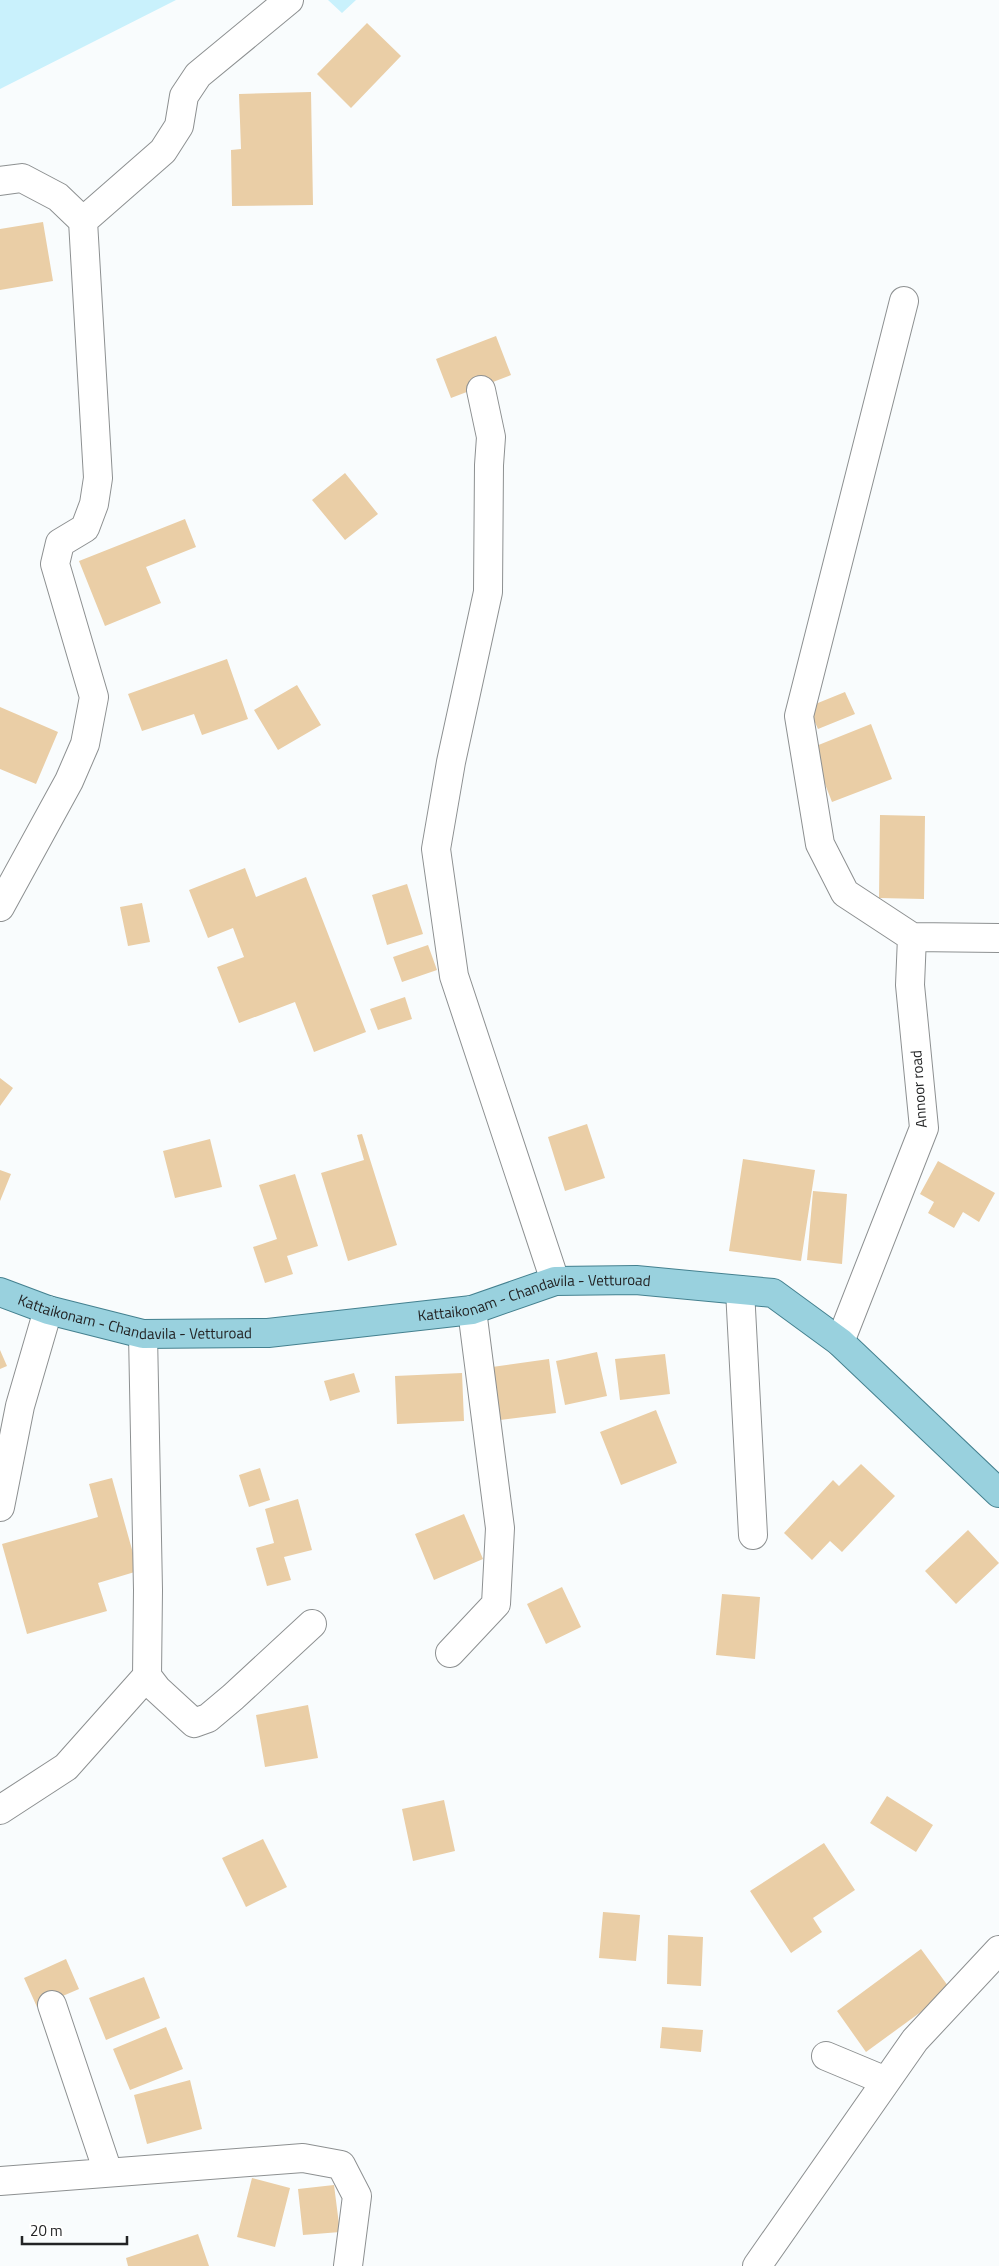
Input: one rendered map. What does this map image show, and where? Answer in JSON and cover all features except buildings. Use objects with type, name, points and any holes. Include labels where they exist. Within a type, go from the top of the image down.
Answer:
[{"type":"main road","name":"Kattaikonam - Chandavila - Vetturoad","points":[[0,1292],[48,1310],[143,1334],[268,1333],[472,1310],[555,1281],[636,1280],[773,1293],[840,1342],[999,1493]]},
{"type":"street","points":[[83,221],[163,151],[179,126],[184,96],[198,75],[289,0]]},
{"type":"street","points":[[0,181],[22,178],[58,196],[83,221],[98,478],[94,504],[85,528],[60,543],[55,564],[94,697],[85,744],[69,781],[0,907]]},
{"type":"street","points":[[904,300],[799,716],[820,844],[845,893],[912,937],[999,938]]},
{"type":"street","points":[[480,390],[491,437],[488,592],[451,762],[436,849],[454,976],[555,1281]]},
{"type":"street","name":"Annoor road","points":[[840,1342],[924,1128],[910,985],[912,937]]},
{"type":"street","points":[[740,1290],[753,1535]]},
{"type":"street","points":[[0,1507],[20,1406],[48,1310]]},
{"type":"street","points":[[450,1653],[496,1604],[500,1528],[472,1310]]},
{"type":"street","points":[[143,1334],[147,1676],[157,1689],[194,1723],[208,1718],[312,1624]]},
{"type":"street","points":[[0,1810],[66,1767],[147,1676]]},
{"type":"street","points":[[757,2266],[915,2040],[999,1950]]},
{"type":"street","points":[[52,2005],[108,2172]]},
{"type":"street","points":[[826,2056],[886,2081]]},
{"type":"street","points":[[0,2181],[303,2158],[341,2165],[358,2196],[348,2266]]},
{"type":"shaded area","points":[[0,0],[176,0],[0,89]]},
{"type":"shaded area","points":[[328,0],[356,0],[342,13]]}]
